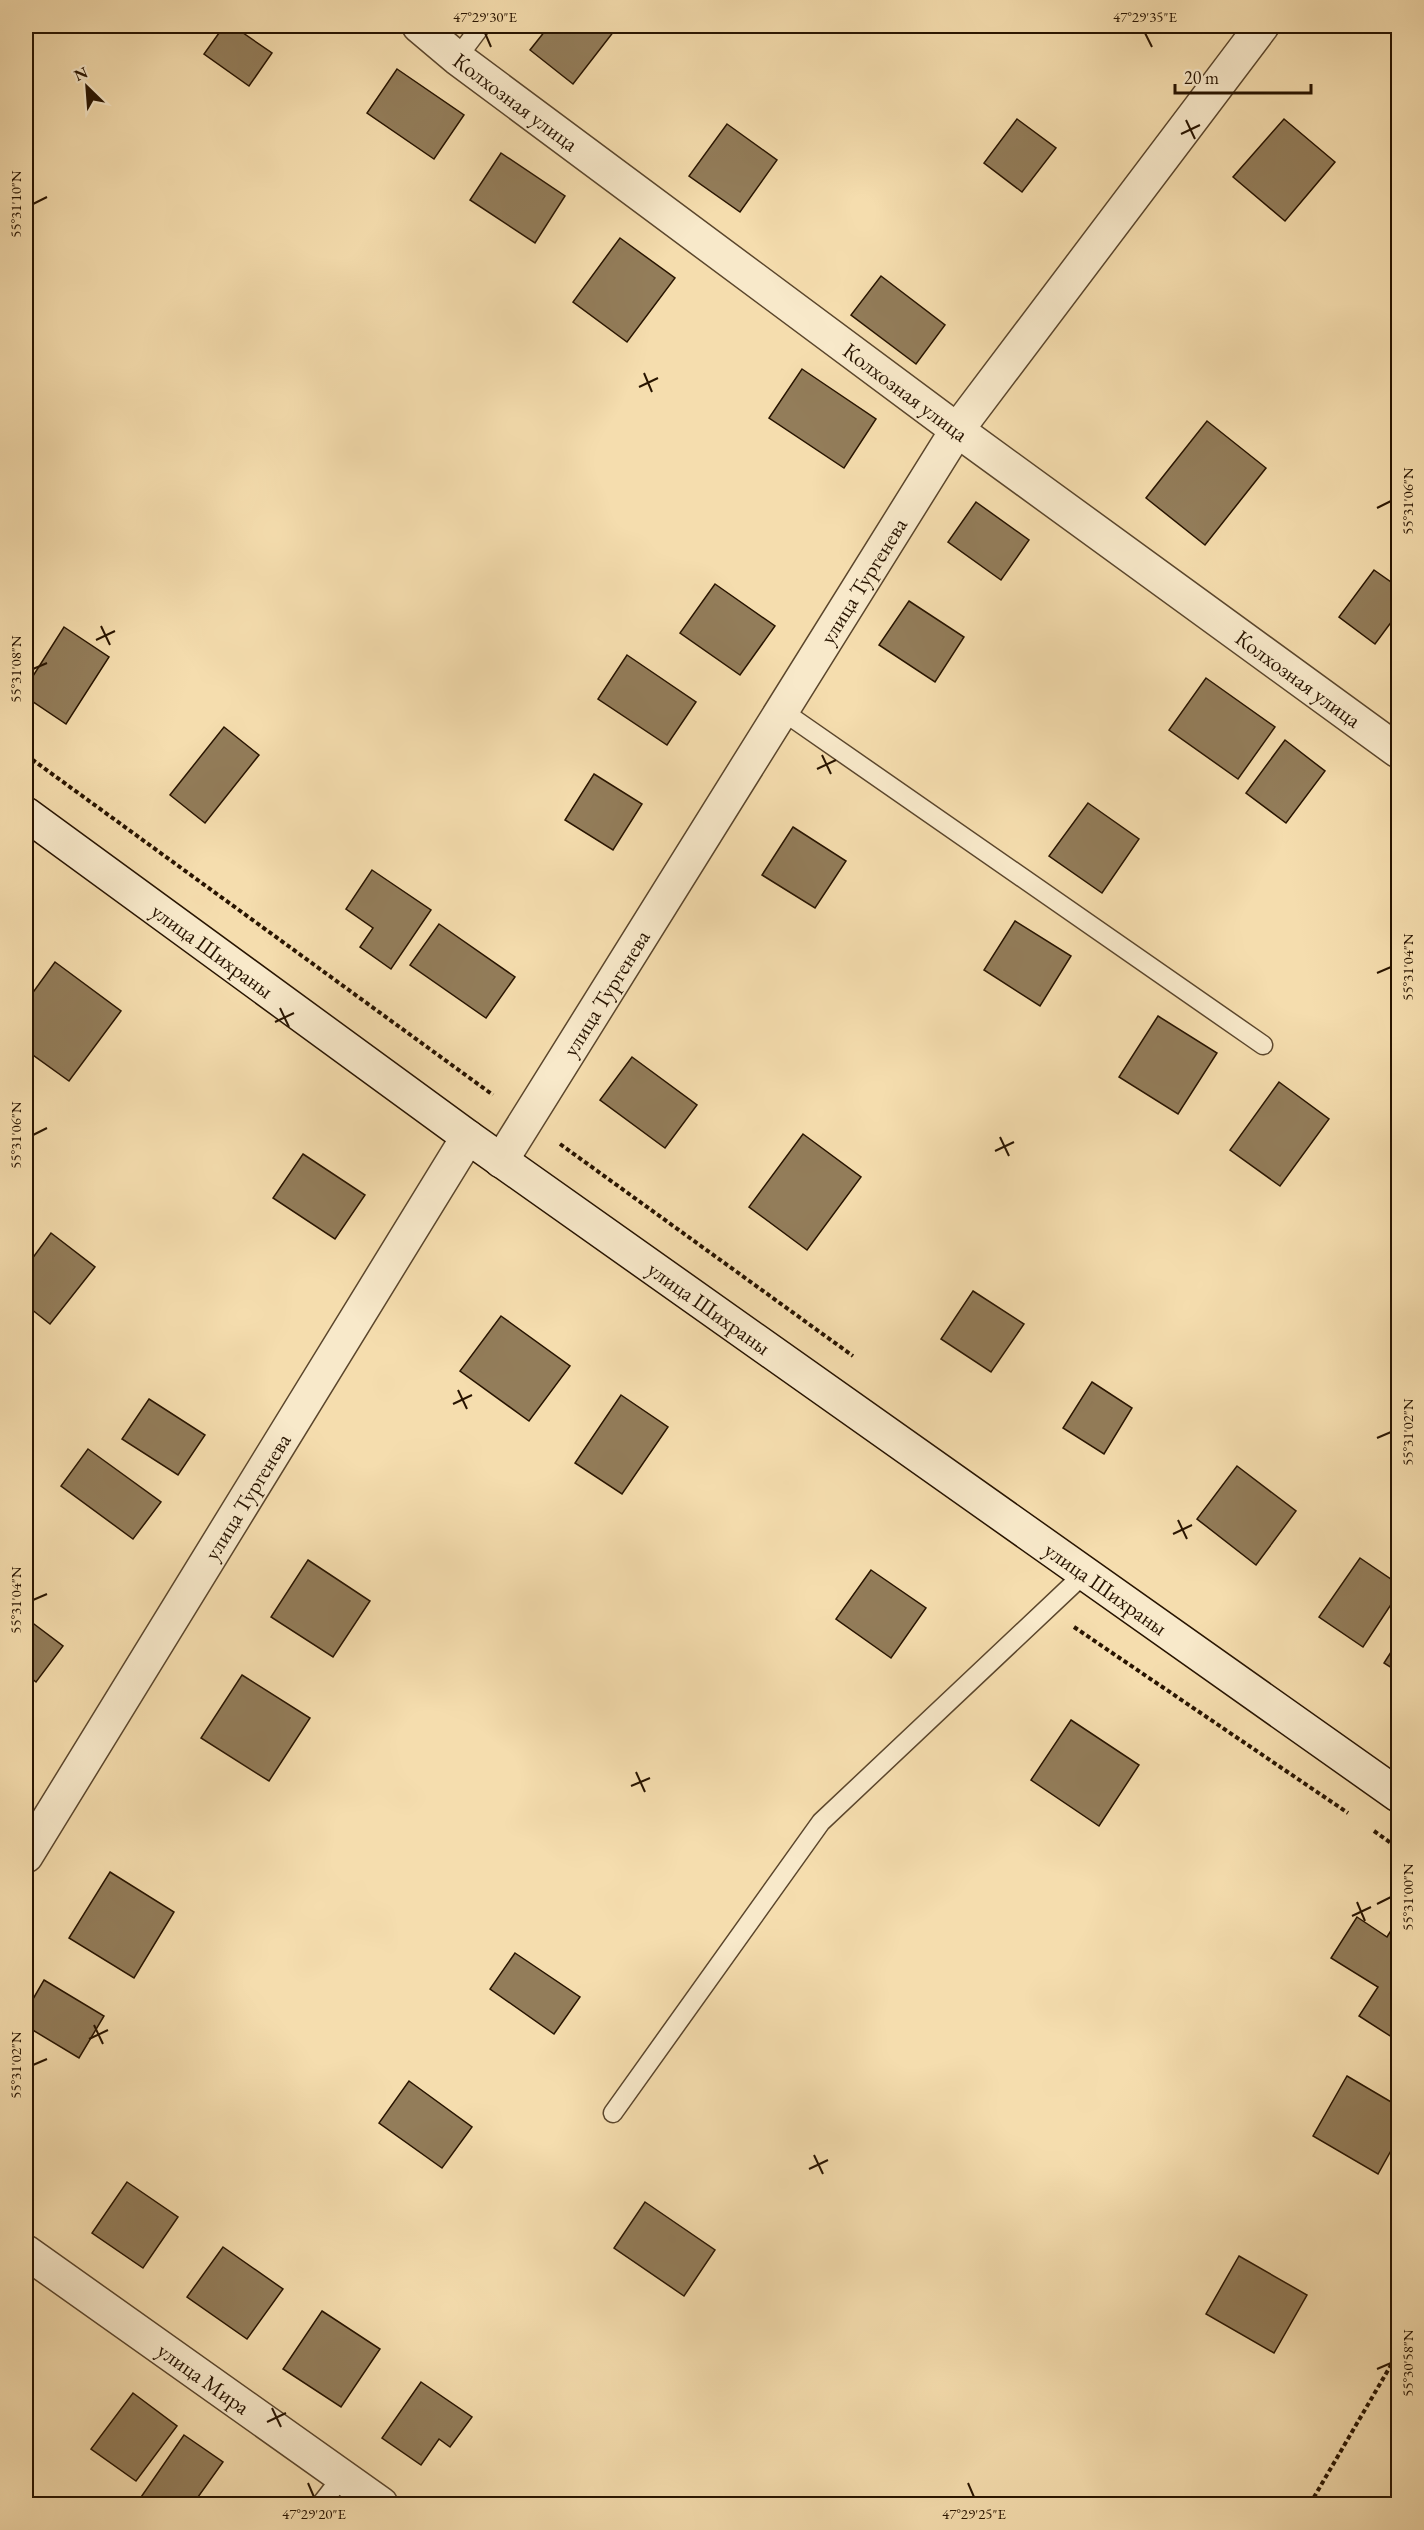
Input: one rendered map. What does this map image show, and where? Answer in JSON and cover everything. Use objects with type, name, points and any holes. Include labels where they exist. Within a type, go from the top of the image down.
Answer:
[{"type":"street","name":"Колхозная улица","points":[[419,26],[457,58],[957,430],[1398,751]]},
{"type":"street","name":"улица Тургенева","points":[[501,1161],[957,430],[1262,26]]},
{"type":"street","name":"улица Шихраны","points":[[26,814],[501,1161],[1398,1795]]},
{"type":"street","name":"улица Тургенева","points":[[26,1856],[468,1137]]},
{"type":"street","name":"улица Мира","points":[[26,2252],[381,2505]]},
{"type":"lane","points":[[457,58],[482,26]]},
{"type":"lane","points":[[781,710],[1263,1046]]},
{"type":"lane","points":[[613,2114],[821,1822],[1085,1573]]},
{"type":"lane","points":[[321,2505],[342,2477]]},
{"type":"path","points":[[26,755],[856,1358]]},
{"type":"path","points":[[1047,1608],[1350,1814]]},
{"type":"path","points":[[1369,1828],[1398,1848]]},
{"type":"path","points":[[1310,2505],[1398,2353]]},
{"type":"building","points":[[224,26],[233,26],[272,53],[249,86],[204,54]]},
{"type":"building","points":[[549,26],[618,26],[573,84],[530,50]]},
{"type":"building","points":[[397,69],[464,115],[434,159],[367,113]]},
{"type":"building","points":[[1017,119],[1056,148],[1022,192],[984,163]]},
{"type":"building","points":[[1284,119],[1335,162],[1285,221],[1233,177]]},
{"type":"building","points":[[727,124],[777,160],[740,212],[689,176]]},
{"type":"building","points":[[501,153],[565,196],[535,243],[470,200]]},
{"type":"building","points":[[620,238],[675,278],[627,342],[573,302]]},
{"type":"building","points":[[881,276],[945,325],[916,364],[851,315]]},
{"type":"building","points":[[802,369],[876,419],[844,468],[769,418]]},
{"type":"building","points":[[1207,421],[1266,468],[1205,545],[1146,498]]},
{"type":"building","points":[[976,502],[1029,540],[1001,580],[948,542]]},
{"type":"building","points":[[1374,570],[1398,587],[1398,613],[1375,644],[1339,617]]},
{"type":"building","points":[[715,584],[775,626],[740,675],[680,633]]},
{"type":"building","points":[[909,601],[964,637],[935,682],[879,645]]},
{"type":"building","points":[[64,627],[109,657],[66,724],[26,697],[26,687]]},
{"type":"building","points":[[627,655],[696,702],[667,745],[598,699]]},
{"type":"building","points":[[1206,678],[1275,727],[1238,779],[1169,730]]},
{"type":"building","points":[[224,727],[259,755],[205,823],[170,795]]},
{"type":"building","points":[[1285,740],[1325,771],[1286,823],[1246,793]]},
{"type":"building","points":[[594,774],[642,804],[613,850],[565,820]]},
{"type":"building","points":[[1088,803],[1139,839],[1102,893],[1049,856]]},
{"type":"building","points":[[793,827],[846,861],[815,908],[762,875]]},
{"type":"building","points":[[372,870],[431,910],[391,969],[360,947],[373,928],[346,909]]},
{"type":"building","points":[[1015,921],[1071,956],[1040,1006],[984,970]]},
{"type":"building","points":[[439,924],[515,977],[486,1018],[410,965]]},
{"type":"building","points":[[55,962],[121,1011],[69,1081],[26,1050],[26,1002]]},
{"type":"building","points":[[1158,1016],[1217,1053],[1178,1114],[1119,1077]]},
{"type":"building","points":[[632,1057],[697,1105],[665,1148],[600,1100]]},
{"type":"building","points":[[1279,1082],[1329,1119],[1280,1186],[1230,1150]]},
{"type":"building","points":[[803,1134],[861,1177],[807,1250],[749,1207]]},
{"type":"building","points":[[303,1154],[365,1195],[335,1239],[273,1198]]},
{"type":"building","points":[[51,1233],[95,1267],[50,1324],[26,1305],[26,1267]]},
{"type":"building","points":[[973,1291],[1024,1324],[991,1372],[941,1339]]},
{"type":"building","points":[[501,1316],[570,1366],[529,1421],[460,1371]]},
{"type":"building","points":[[1092,1382],[1132,1408],[1104,1454],[1063,1428]]},
{"type":"building","points":[[621,1395],[668,1427],[622,1494],[575,1463]]},
{"type":"building","points":[[149,1399],[205,1435],[178,1475],[122,1439]]},
{"type":"building","points":[[88,1449],[161,1502],[133,1539],[61,1486]]},
{"type":"building","points":[[1237,1466],[1296,1511],[1256,1565],[1197,1519]]},
{"type":"building","points":[[1360,1558],[1398,1584],[1398,1594],[1363,1647],[1319,1617]]},
{"type":"building","points":[[308,1560],[370,1601],[333,1657],[271,1617]]},
{"type":"building","points":[[871,1570],[926,1608],[891,1658],[836,1619]]},
{"type":"building","points":[[26,1618],[63,1646],[36,1682],[26,1674]]},
{"type":"building","points":[[1398,1641],[1398,1672],[1384,1663]]},
{"type":"building","points":[[242,1675],[310,1718],[269,1781],[201,1738]]},
{"type":"building","points":[[1071,1720],[1139,1765],[1099,1826],[1031,1780]]},
{"type":"building","points":[[110,1872],[174,1912],[134,1978],[69,1938]]},
{"type":"building","points":[[1357,1917],[1387,1937],[1398,1919],[1398,2041],[1359,2016],[1378,1987],[1331,1958]]},
{"type":"building","points":[[515,1953],[580,1997],[554,2034],[490,1989]]},
{"type":"building","points":[[44,1980],[104,2016],[79,2058],[26,2026],[26,2011]]},
{"type":"building","points":[[1347,2076],[1398,2106],[1398,2138],[1378,2174],[1313,2136]]},
{"type":"building","points":[[409,2081],[472,2127],[442,2168],[379,2123]]},
{"type":"building","points":[[127,2182],[178,2217],[143,2268],[92,2233]]},
{"type":"building","points":[[645,2202],[715,2250],[684,2296],[614,2248]]},
{"type":"building","points":[[223,2247],[283,2289],[247,2339],[187,2297]]},
{"type":"building","points":[[1239,2256],[1307,2295],[1274,2353],[1206,2314]]},
{"type":"building","points":[[322,2311],[380,2349],[341,2407],[283,2369]]},
{"type":"building","points":[[421,2382],[472,2417],[450,2447],[439,2439],[421,2465],[382,2438]]},
{"type":"building","points":[[133,2393],[177,2426],[136,2481],[91,2449]]},
{"type":"building","points":[[184,2435],[223,2462],[193,2504],[146,2504],[139,2500]]}]
